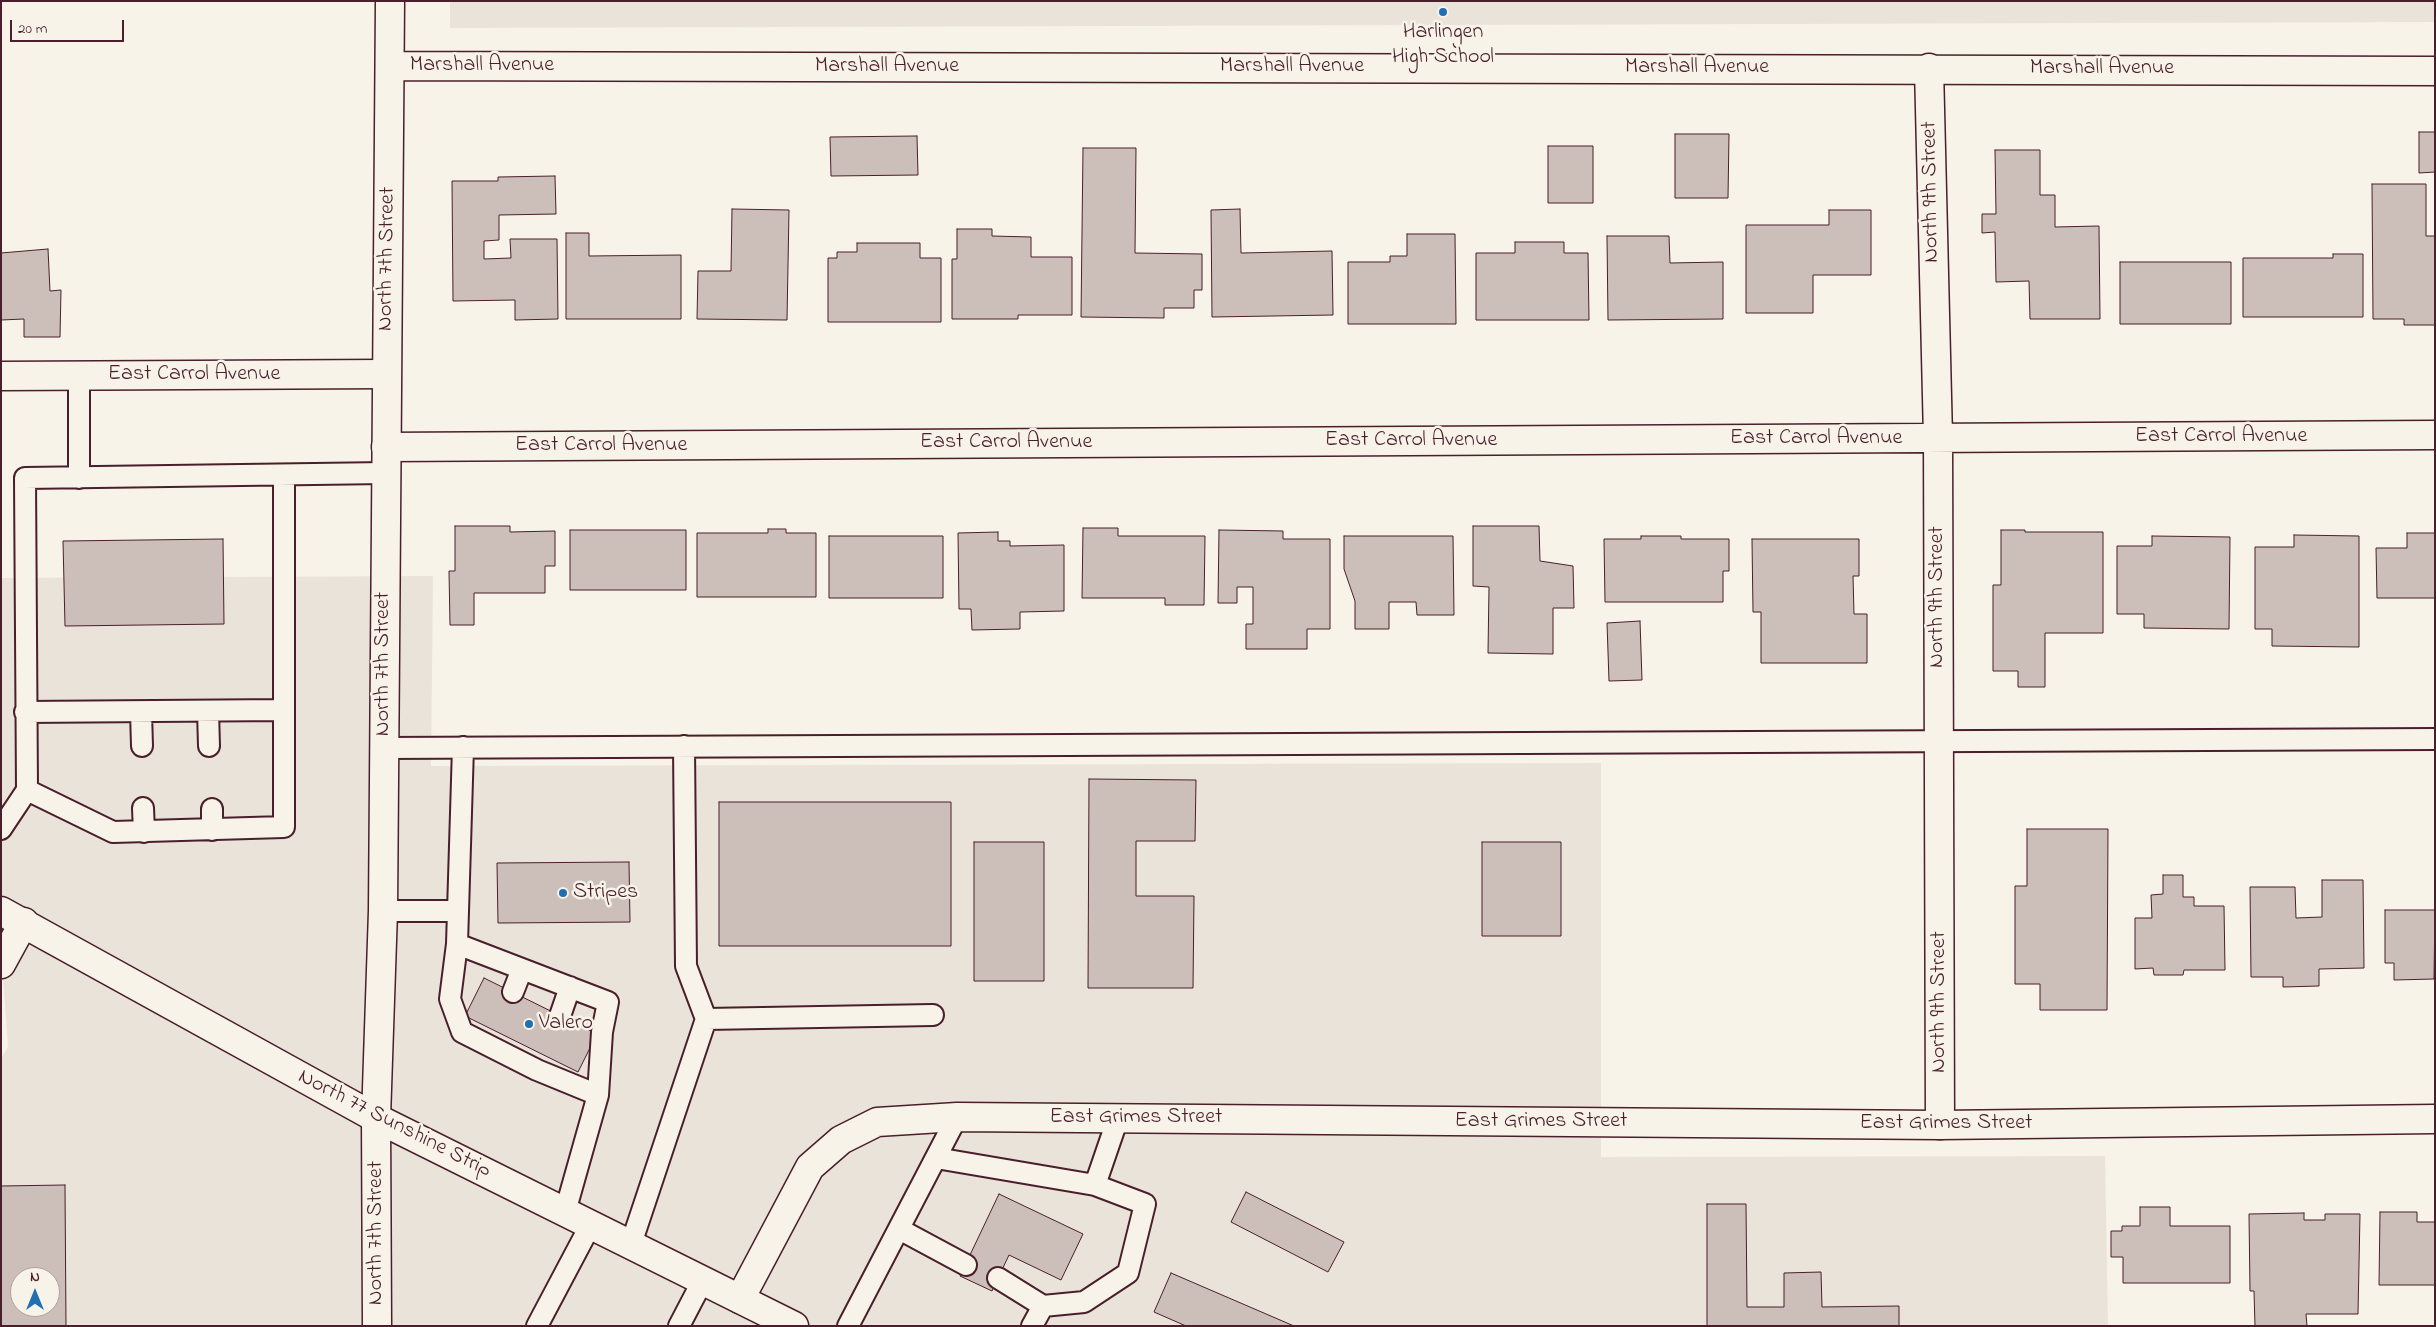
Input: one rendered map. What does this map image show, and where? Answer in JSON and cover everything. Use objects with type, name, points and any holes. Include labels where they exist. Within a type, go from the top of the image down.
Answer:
[{"type":"street","name":"North 7th Street","points":[[377,1326],[376,1118],[383,911],[390,1]]},
{"type":"street","name":"Marshall Avenue","points":[[390,66],[2435,70]]},
{"type":"street","name":"North 9th Street","points":[[1928,68],[1938,438],[1940,1125]]},
{"type":"street","name":"East Carrol Avenue","points":[[1,376],[386,374]]},
{"type":"street","name":"East Carrol Avenue","points":[[386,460],[1938,438],[2435,435]]},
{"type":"street","name":"North 77 Sunshine Strip","points":[[12,917],[376,1118],[794,1326]]},
{"type":"street","points":[[1,964],[12,917]]},
{"type":"street","name":"East Grimes Street","points":[[740,1298],[810,1167],[841,1140],[876,1122],[956,1117],[1940,1125],[2435,1119]]},
{"type":"lane","points":[[79,376],[79,478]]},
{"type":"lane","points":[[1,829],[27,790],[25,478],[284,475],[386,460]]},
{"type":"lane","points":[[27,790],[113,832],[284,827],[284,475]]},
{"type":"lane","points":[[25,712],[284,710]]},
{"type":"lane","points":[[208,711],[209,746]]},
{"type":"lane","points":[[141,712],[142,746]]},
{"type":"lane","points":[[384,748],[2435,739]]},
{"type":"lane","points":[[631,1244],[706,1019],[686,966],[684,746]]},
{"type":"lane","points":[[464,747],[457,944],[450,998],[462,1032],[496,1040],[598,1095]]},
{"type":"lane","points":[[143,808],[144,832]]},
{"type":"lane","points":[[212,808],[212,830]]},
{"type":"lane","points":[[383,911],[458,911]]},
{"type":"lane","points":[[457,944],[608,1002],[602,1032],[598,1095],[565,1212]]},
{"type":"lane","points":[[513,992],[522,969]]},
{"type":"lane","points":[[560,1016],[570,987]]},
{"type":"lane","points":[[706,1019],[933,1015]]},
{"type":"lane","points":[[848,1326],[956,1117]]},
{"type":"lane","points":[[1095,1185],[1118,1118]]},
{"type":"lane","points":[[936,1158],[1095,1185],[1146,1204],[1128,1273],[1084,1302],[1043,1306],[998,1278]]},
{"type":"lane","points":[[537,1326],[591,1224]]},
{"type":"lane","points":[[899,1229],[966,1265]]},
{"type":"lane","points":[[679,1326],[704,1280]]},
{"type":"lane","points":[[1032,1326],[1043,1306]]},
{"type":"shaded area","name":"Harlingen High School","points":[[450,1],[2435,1],[2435,22],[450,28]]},
{"type":"shaded area","points":[[433,576],[431,766],[1601,763],[1601,1157],[2105,1156],[2108,1326],[1,1326],[1,1059],[8,1047],[1,949],[1,578]]},
{"type":"building","points":[[2419,132],[2435,132],[2435,172],[2419,173]]},
{"type":"building","points":[[1675,134],[1729,134],[1728,198],[1675,198]]},
{"type":"building","points":[[917,136],[918,175],[831,176],[830,137]]},
{"type":"building","points":[[1548,146],[1593,146],[1593,203],[1548,203]]},
{"type":"building","points":[[1083,148],[1136,148],[1135,253],[1202,254],[1202,290],[1194,290],[1194,308],[1164,308],[1164,318],[1081,317]]},
{"type":"building","points":[[1995,150],[2040,150],[2040,195],[2055,195],[2055,227],[2099,226],[2100,319],[2030,319],[2029,281],[1996,282],[1995,232],[1982,233],[1982,214],[1996,214]]},
{"type":"building","points":[[555,176],[556,214],[499,215],[499,240],[484,241],[484,259],[511,258],[510,239],[557,239],[558,319],[515,320],[515,300],[453,301],[452,181],[498,181],[498,177]]},
{"type":"building","points":[[2372,184],[2426,184],[2426,236],[2435,236],[2435,325],[2404,325],[2404,319],[2373,319]]},
{"type":"building","points":[[732,209],[789,210],[787,320],[697,319],[698,271],[731,271]]},
{"type":"building","points":[[1240,209],[1241,253],[1332,251],[1333,315],[1212,317],[1211,210]]},
{"type":"building","points":[[1829,210],[1871,210],[1871,275],[1813,275],[1813,313],[1746,313],[1746,225],[1829,225]]},
{"type":"building","points":[[957,229],[992,229],[992,236],[1031,237],[1031,257],[1072,257],[1072,315],[1018,315],[1018,319],[952,319],[952,259],[957,259]]},
{"type":"building","points":[[566,233],[589,233],[589,256],[681,255],[681,319],[566,319]]},
{"type":"building","points":[[1407,234],[1455,234],[1456,324],[1348,324],[1348,262],[1390,262],[1390,256],[1407,256]]},
{"type":"building","points":[[1607,236],[1669,236],[1670,263],[1723,262],[1723,319],[1608,320]]},
{"type":"building","points":[[1515,242],[1564,242],[1564,253],[1588,253],[1589,320],[1476,320],[1476,253],[1515,253]]},
{"type":"building","points":[[857,243],[920,243],[920,258],[941,258],[941,322],[828,322],[828,258],[837,258],[837,252],[857,252]]},
{"type":"building","points":[[48,249],[50,291],[61,290],[60,337],[24,337],[24,319],[1,320],[1,253]]},
{"type":"building","points":[[2333,254],[2363,254],[2363,317],[2243,317],[2243,258],[2333,258]]},
{"type":"building","points":[[2120,262],[2231,262],[2231,324],[2120,324]]},
{"type":"building","points":[[455,526],[510,526],[510,532],[555,531],[555,566],[545,566],[545,593],[474,593],[474,625],[450,625],[449,571],[455,571]]},
{"type":"building","points":[[1473,526],[1539,526],[1540,561],[1573,566],[1574,608],[1553,608],[1553,654],[1488,653],[1489,587],[1473,586]]},
{"type":"building","points":[[1083,528],[1118,528],[1118,536],[1205,536],[1204,605],[1165,605],[1165,598],[1082,598]]},
{"type":"building","points":[[768,529],[786,529],[786,533],[816,533],[816,597],[697,597],[697,533],[768,533]]},
{"type":"building","points":[[570,530],[686,530],[686,590],[570,590]]},
{"type":"building","points":[[1219,530],[1283,531],[1283,539],[1330,539],[1330,629],[1307,629],[1307,649],[1246,649],[1246,624],[1253,624],[1253,587],[1237,587],[1237,603],[1218,603]]},
{"type":"building","points":[[2001,530],[2025,530],[2025,532],[2103,532],[2103,633],[2045,633],[2045,687],[2018,687],[2018,671],[1993,671],[1993,585],[2001,585]]},
{"type":"building","points":[[998,532],[998,541],[1010,541],[1010,546],[1064,545],[1064,611],[1020,612],[1020,629],[972,630],[971,609],[959,609],[958,533]]},
{"type":"building","points":[[2407,533],[2435,533],[2435,598],[2377,598],[2376,548],[2407,548]]},
{"type":"building","points":[[2294,535],[2359,536],[2359,647],[2272,646],[2272,629],[2255,629],[2255,547],[2294,547]]},
{"type":"building","points":[[829,536],[943,536],[943,598],[829,598]]},
{"type":"building","points":[[1344,536],[1453,536],[1454,615],[1417,615],[1416,602],[1389,602],[1389,629],[1355,629],[1355,601],[1344,569]]},
{"type":"building","points":[[1641,536],[1681,536],[1681,539],[1729,539],[1729,571],[1723,571],[1723,602],[1605,602],[1604,539],[1641,539]]},
{"type":"building","points":[[2152,536],[2230,537],[2229,629],[2144,628],[2144,614],[2117,614],[2117,546],[2152,546]]},
{"type":"building","points":[[223,539],[224,624],[65,626],[63,541]]},
{"type":"building","points":[[1752,539],[1859,539],[1859,576],[1853,576],[1854,614],[1867,614],[1867,663],[1761,663],[1761,612],[1753,612]]},
{"type":"building","points":[[1640,621],[1642,680],[1609,681],[1607,623]]},
{"type":"building","points":[[1089,779],[1196,780],[1195,841],[1136,841],[1136,896],[1194,896],[1193,988],[1088,988]]},
{"type":"building","points":[[719,802],[951,802],[951,946],[719,946]]},
{"type":"building","points":[[2027,829],[2108,829],[2107,1010],[2040,1010],[2040,984],[2015,984],[2015,886],[2027,886]]},
{"type":"building","points":[[974,842],[1044,842],[1044,981],[974,981]]},
{"type":"building","points":[[1482,842],[1561,842],[1561,936],[1482,936]]},
{"type":"building","name":"Stripes","points":[[629,862],[630,922],[498,923],[497,863]]},
{"type":"building","points":[[2163,875],[2183,875],[2183,897],[2194,897],[2194,906],[2224,906],[2225,970],[2184,970],[2183,975],[2154,975],[2153,968],[2135,969],[2135,918],[2152,918],[2151,895],[2163,894]]},
{"type":"building","points":[[2322,880],[2363,880],[2364,968],[2319,969],[2319,986],[2283,987],[2283,977],[2251,977],[2250,887],[2295,887],[2296,918],[2322,917]]},
{"type":"building","points":[[2385,910],[2435,910],[2434,979],[2394,980],[2394,963],[2385,963]]},
{"type":"building","name":"Valero","points":[[484,978],[597,1034],[578,1072],[465,1016]]},
{"type":"building","points":[[65,1185],[66,1326],[1,1326],[1,1186]]},
{"type":"building","points":[[1246,1192],[1344,1242],[1328,1272],[1231,1222]]},
{"type":"building","points":[[999,1194],[1083,1234],[1061,1280],[1009,1255],[992,1291],[960,1276]]},
{"type":"building","points":[[1707,1204],[1746,1204],[1747,1307],[1784,1307],[1784,1273],[1821,1272],[1822,1307],[1899,1306],[1899,1326],[1707,1326]]},
{"type":"building","points":[[2140,1207],[2170,1207],[2170,1226],[2230,1226],[2230,1283],[2123,1283],[2123,1257],[2111,1257],[2111,1231],[2122,1231],[2122,1226],[2140,1226]]},
{"type":"building","points":[[2380,1212],[2417,1212],[2417,1222],[2435,1222],[2435,1285],[2379,1285]]},
{"type":"building","points":[[2304,1213],[2304,1220],[2325,1220],[2325,1214],[2360,1214],[2358,1314],[2306,1314],[2307,1326],[2255,1326],[2254,1291],[2250,1291],[2249,1214]]},
{"type":"building","points":[[1171,1273],[1294,1326],[1186,1326],[1154,1312]]},
{"type":"place","name":"Harlingen High School","points":[[1443,12]]},
{"type":"place","name":"Stripes","points":[[563,893]]},
{"type":"place","name":"Valero","points":[[529,1024]]}]
